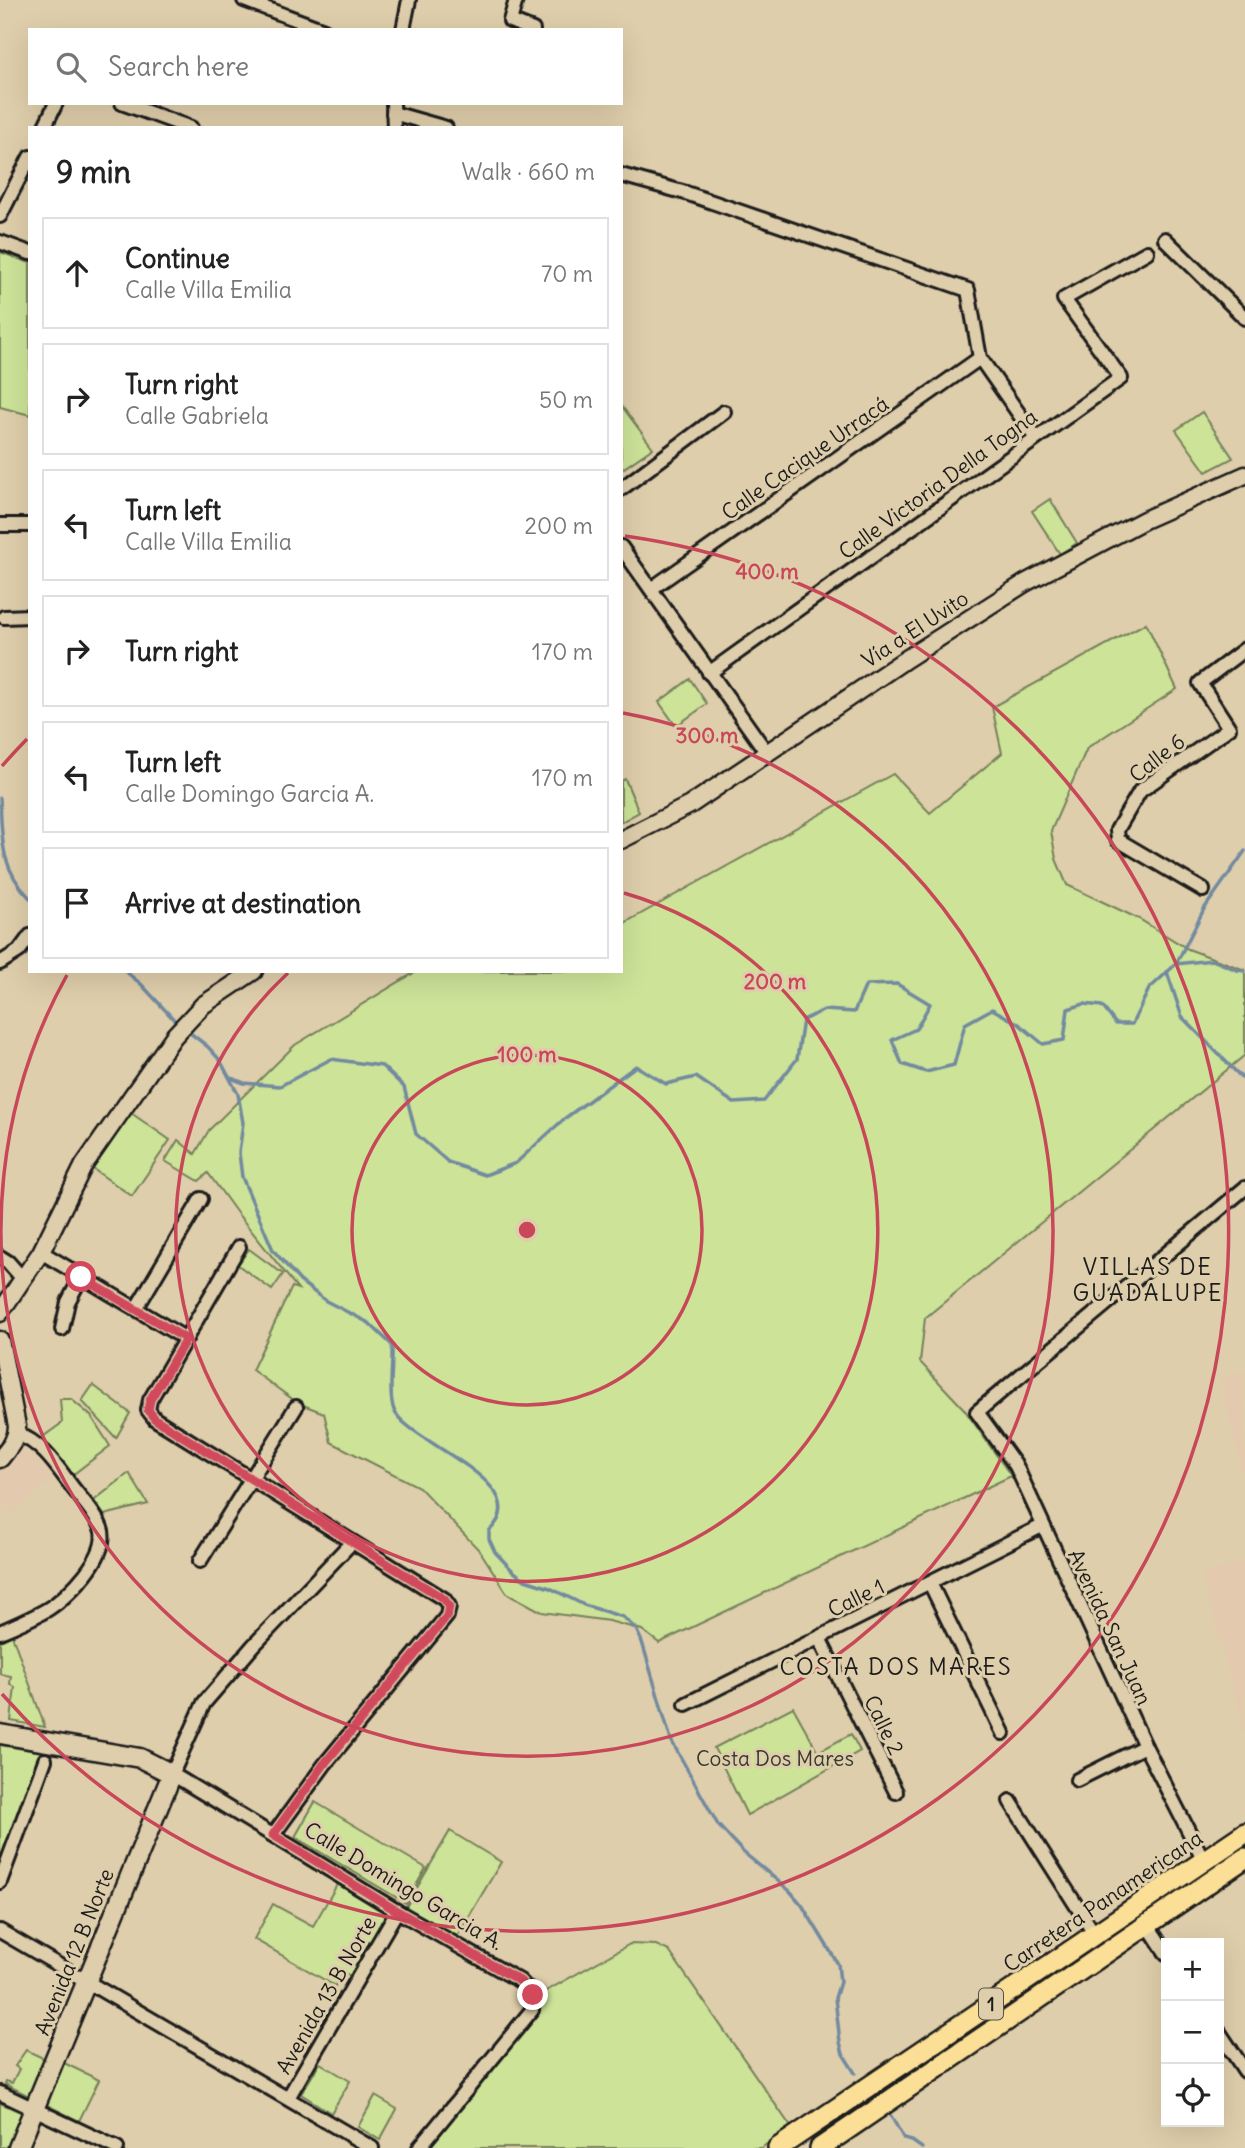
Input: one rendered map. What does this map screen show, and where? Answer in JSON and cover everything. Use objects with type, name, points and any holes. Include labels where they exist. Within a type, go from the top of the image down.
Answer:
[{"type":"highway","name":"Carretera Panamericana","points":[[778,2148],[1245,1833]]},
{"type":"highway","name":"Carretera Panamericana","points":[[820,2148],[1245,1858]]},
{"type":"highway","points":[[1042,1972],[1076,1958],[1127,1925],[1147,1924],[1153,1906],[1198,1865]]},
{"type":"main road","name":"Calle Domingo Garcia A.","points":[[0,1734],[140,1758],[172,1774]]},
{"type":"main road","name":"Avenida 12 B Norte","points":[[18,2148],[172,1774]]},
{"type":"street","points":[[403,28],[409,0]]},
{"type":"street","points":[[516,0],[510,21],[528,28]]},
{"type":"street","points":[[248,1],[319,28]]},
{"type":"street","points":[[45,126],[55,105]]},
{"type":"street","points":[[126,105],[161,123],[179,126]]},
{"type":"street","points":[[394,126],[393,108],[441,126]]},
{"type":"street","points":[[0,216],[28,161]]},
{"type":"street","points":[[623,177],[686,193],[968,290],[980,358],[1035,437]]},
{"type":"street","points":[[1165,239],[1245,318]]},
{"type":"street","points":[[0,242],[28,252]]},
{"type":"street","name":"Calle Victoria Della Togna","points":[[709,673],[1121,378],[1064,299],[1147,252]]},
{"type":"street","name":"Calle Cacique Urracá","points":[[652,589],[980,358]]},
{"type":"street","points":[[623,488],[724,412]]},
{"type":"street","name":"Vía a El Uvito","points":[[623,839],[690,805],[903,661],[1026,583],[1144,520],[1245,475]]},
{"type":"street","points":[[0,525],[28,525]]},
{"type":"street","points":[[623,550],[766,753]]},
{"type":"street","points":[[4,617],[28,616]]},
{"type":"street","name":"Calle 6","points":[[1203,890],[1118,840],[1118,830],[1140,792],[1229,728],[1200,683],[1245,649]]},
{"type":"street","points":[[0,963],[19,951],[28,939]]},
{"type":"street","points":[[0,1313],[41,1252],[84,1165],[174,1036],[203,1005],[251,973]]},
{"type":"street","name":"Avenida San Juan","points":[[1198,1865],[1016,1466],[977,1412],[1245,1188]]},
{"type":"street","points":[[136,1309],[201,1199]]},
{"type":"street","points":[[239,1247],[150,1400],[148,1410],[155,1419],[444,1599],[449,1606],[447,1616],[371,1706],[273,1835]]},
{"type":"street","points":[[41,1252],[186,1339]]},
{"type":"street","points":[[0,1256],[23,1279]]},
{"type":"street","points":[[62,1329],[68,1302],[81,1277]]},
{"type":"street","points":[[0,1340],[17,1434],[0,1459]]},
{"type":"street","points":[[200,1561],[296,1407]]},
{"type":"street","points":[[0,1632],[50,1609],[86,1574],[100,1551],[102,1531],[54,1462],[28,1437],[17,1434]]},
{"type":"street","name":"Calle 1","points":[[686,1704],[1042,1527]]},
{"type":"street","points":[[172,1774],[204,1703],[254,1645],[352,1542]]},
{"type":"street","points":[[930,1583],[1003,1733]]},
{"type":"street","name":"Calle 2","points":[[819,1638],[896,1792]]},
{"type":"street","points":[[1077,1780],[1145,1746]]},
{"type":"street","points":[[0,1882],[45,1760]]},
{"type":"street","name":"Calle Domingo Garcia A.","points":[[172,1774],[397,1911],[520,1981],[533,1995],[532,2010],[419,2148]]},
{"type":"street","points":[[1010,1801],[1095,1935]]},
{"type":"street","name":"Avenida 13 B Norte","points":[[288,2098],[397,1911]]},
{"type":"street","points":[[1147,1924],[1161,1945]]},
{"type":"street","points":[[0,1931],[372,2148]]},
{"type":"street","points":[[1224,2040],[1245,2071]]},
{"type":"street","points":[[0,2093],[117,2148]]},
{"type":"shaded area","points":[[1245,1372],[1245,1484],[1220,1378]]},
{"type":"shaded area","points":[[18,1444],[56,1477],[12,1513],[0,1501],[0,1468]]},
{"type":"shaded area","points":[[1245,1560],[1245,1732],[1202,1574]]},
{"type":"green space","points":[[0,252],[28,262],[28,414],[0,407]]},
{"type":"green space","points":[[623,408],[653,448],[623,469]]},
{"type":"green space","points":[[1202,412],[1233,458],[1206,472],[1176,430]]},
{"type":"green space","points":[[1050,499],[1077,543],[1060,554],[1032,511]]},
{"type":"green space","points":[[1146,623],[1177,689],[1087,748],[1051,831],[1056,859],[1067,885],[1139,919],[1188,949],[1245,970],[1245,1055],[925,1318],[920,1362],[964,1409],[1011,1476],[659,1643],[642,1630],[609,1621],[542,1612],[507,1593],[480,1551],[419,1487],[331,1442],[324,1413],[298,1403],[252,1370],[292,1287],[298,1289],[208,1173],[199,1181],[165,1161],[178,1140],[195,1154],[209,1130],[295,1045],[414,973],[623,973],[623,924],[893,774],[930,813],[1002,753],[992,707]]},
{"type":"green space","points":[[690,679],[707,704],[676,726],[659,702]]},
{"type":"green space","points":[[625,779],[639,812],[623,821]]},
{"type":"green space","points":[[131,1113],[170,1140],[132,1196],[93,1169]]},
{"type":"green space","points":[[249,1249],[283,1274],[272,1290],[238,1265]]},
{"type":"green space","points":[[93,1385],[130,1413],[116,1438],[82,1401]]},
{"type":"green space","points":[[60,1399],[71,1399],[91,1416],[110,1446],[71,1476],[40,1439],[62,1423]]},
{"type":"green space","points":[[129,1473],[148,1504],[100,1516],[91,1503]]},
{"type":"green space","points":[[12,1635],[45,1727],[11,1721],[15,1687],[10,1684],[11,1676],[0,1674],[0,1641]]},
{"type":"green space","name":"Costa Dos Mares","points":[[793,1707],[818,1752],[851,1734],[860,1751],[747,1815],[714,1748]]},
{"type":"green space","points":[[0,1745],[42,1752],[0,1865]]},
{"type":"green space","points":[[315,1802],[426,1868],[406,1903],[295,1837]]},
{"type":"green space","points":[[450,1831],[501,1862],[454,1942],[403,1912]]},
{"type":"green space","points":[[338,1883],[390,1913],[354,1978],[343,1972],[335,1986],[254,1939],[273,1904],[313,1926]]},
{"type":"green space","points":[[630,1944],[656,1945],[669,1951],[791,2127],[761,2148],[427,2148],[537,2012],[541,1994]]},
{"type":"green space","points":[[26,2050],[47,2060],[29,2096],[5,2084],[6,2081],[12,2083],[19,2069],[15,2066]]},
{"type":"green space","points":[[62,2062],[99,2080],[79,2121],[43,2103]]},
{"type":"green space","points":[[320,2063],[350,2081],[331,2113],[301,2094]]},
{"type":"green space","points":[[375,2096],[397,2109],[380,2140],[358,2127]]},
{"type":"green space","points":[[0,2103],[25,2114],[10,2148],[0,2147]]},
{"type":"waterway","points":[[0,798],[4,852],[13,875],[28,896]]},
{"type":"waterway","points":[[231,1078],[244,1083],[280,1086],[331,1059],[382,1066],[404,1087],[416,1134],[448,1162],[485,1175],[516,1163],[564,1119],[636,1066],[666,1084],[696,1077],[734,1103],[764,1101],[797,1059],[803,1020],[824,1010],[854,1012],[866,985],[897,984],[930,1004],[916,1029],[892,1040],[902,1064],[926,1072],[954,1065],[965,1024],[992,1009],[1019,1024],[1043,1044],[1064,1040],[1068,1009],[1084,1004],[1102,1006],[1116,1024],[1132,1024],[1149,989],[1176,964],[1204,909],[1245,851]]},
{"type":"waterway","points":[[1176,964],[1212,960],[1245,971]]},
{"type":"waterway","points":[[1167,972],[1182,1017],[1245,1081]]},
{"type":"waterway","points":[[127,973],[179,1025]]},
{"type":"waterway","points":[[185,1029],[220,1060],[238,1094],[243,1123],[239,1153],[242,1177],[273,1250],[300,1281],[326,1301],[369,1323],[392,1345],[391,1388],[394,1410],[421,1436],[485,1480],[498,1497],[500,1514],[489,1531],[489,1539],[495,1552],[525,1580],[550,1588],[584,1605],[623,1617],[636,1629],[671,1740],[718,1825],[743,1852],[790,1891],[802,1905],[838,1964],[840,1982],[835,1998],[840,2042],[843,2054],[855,2073]]},
{"type":"waterway","points":[[891,2116],[904,2139],[922,2148]]},
{"type":"district","name":"VILLAS DE GUADALUPE","points":[[1148,1279]]},
{"type":"district","name":"COSTA DOS MARES","points":[[896,1666]]},
{"type":"route","points":[[81,1277],[186,1339],[150,1400],[148,1410],[155,1419],[444,1599],[449,1606],[447,1616],[325,1763],[273,1835],[397,1911],[520,1981],[533,1995]]}]
